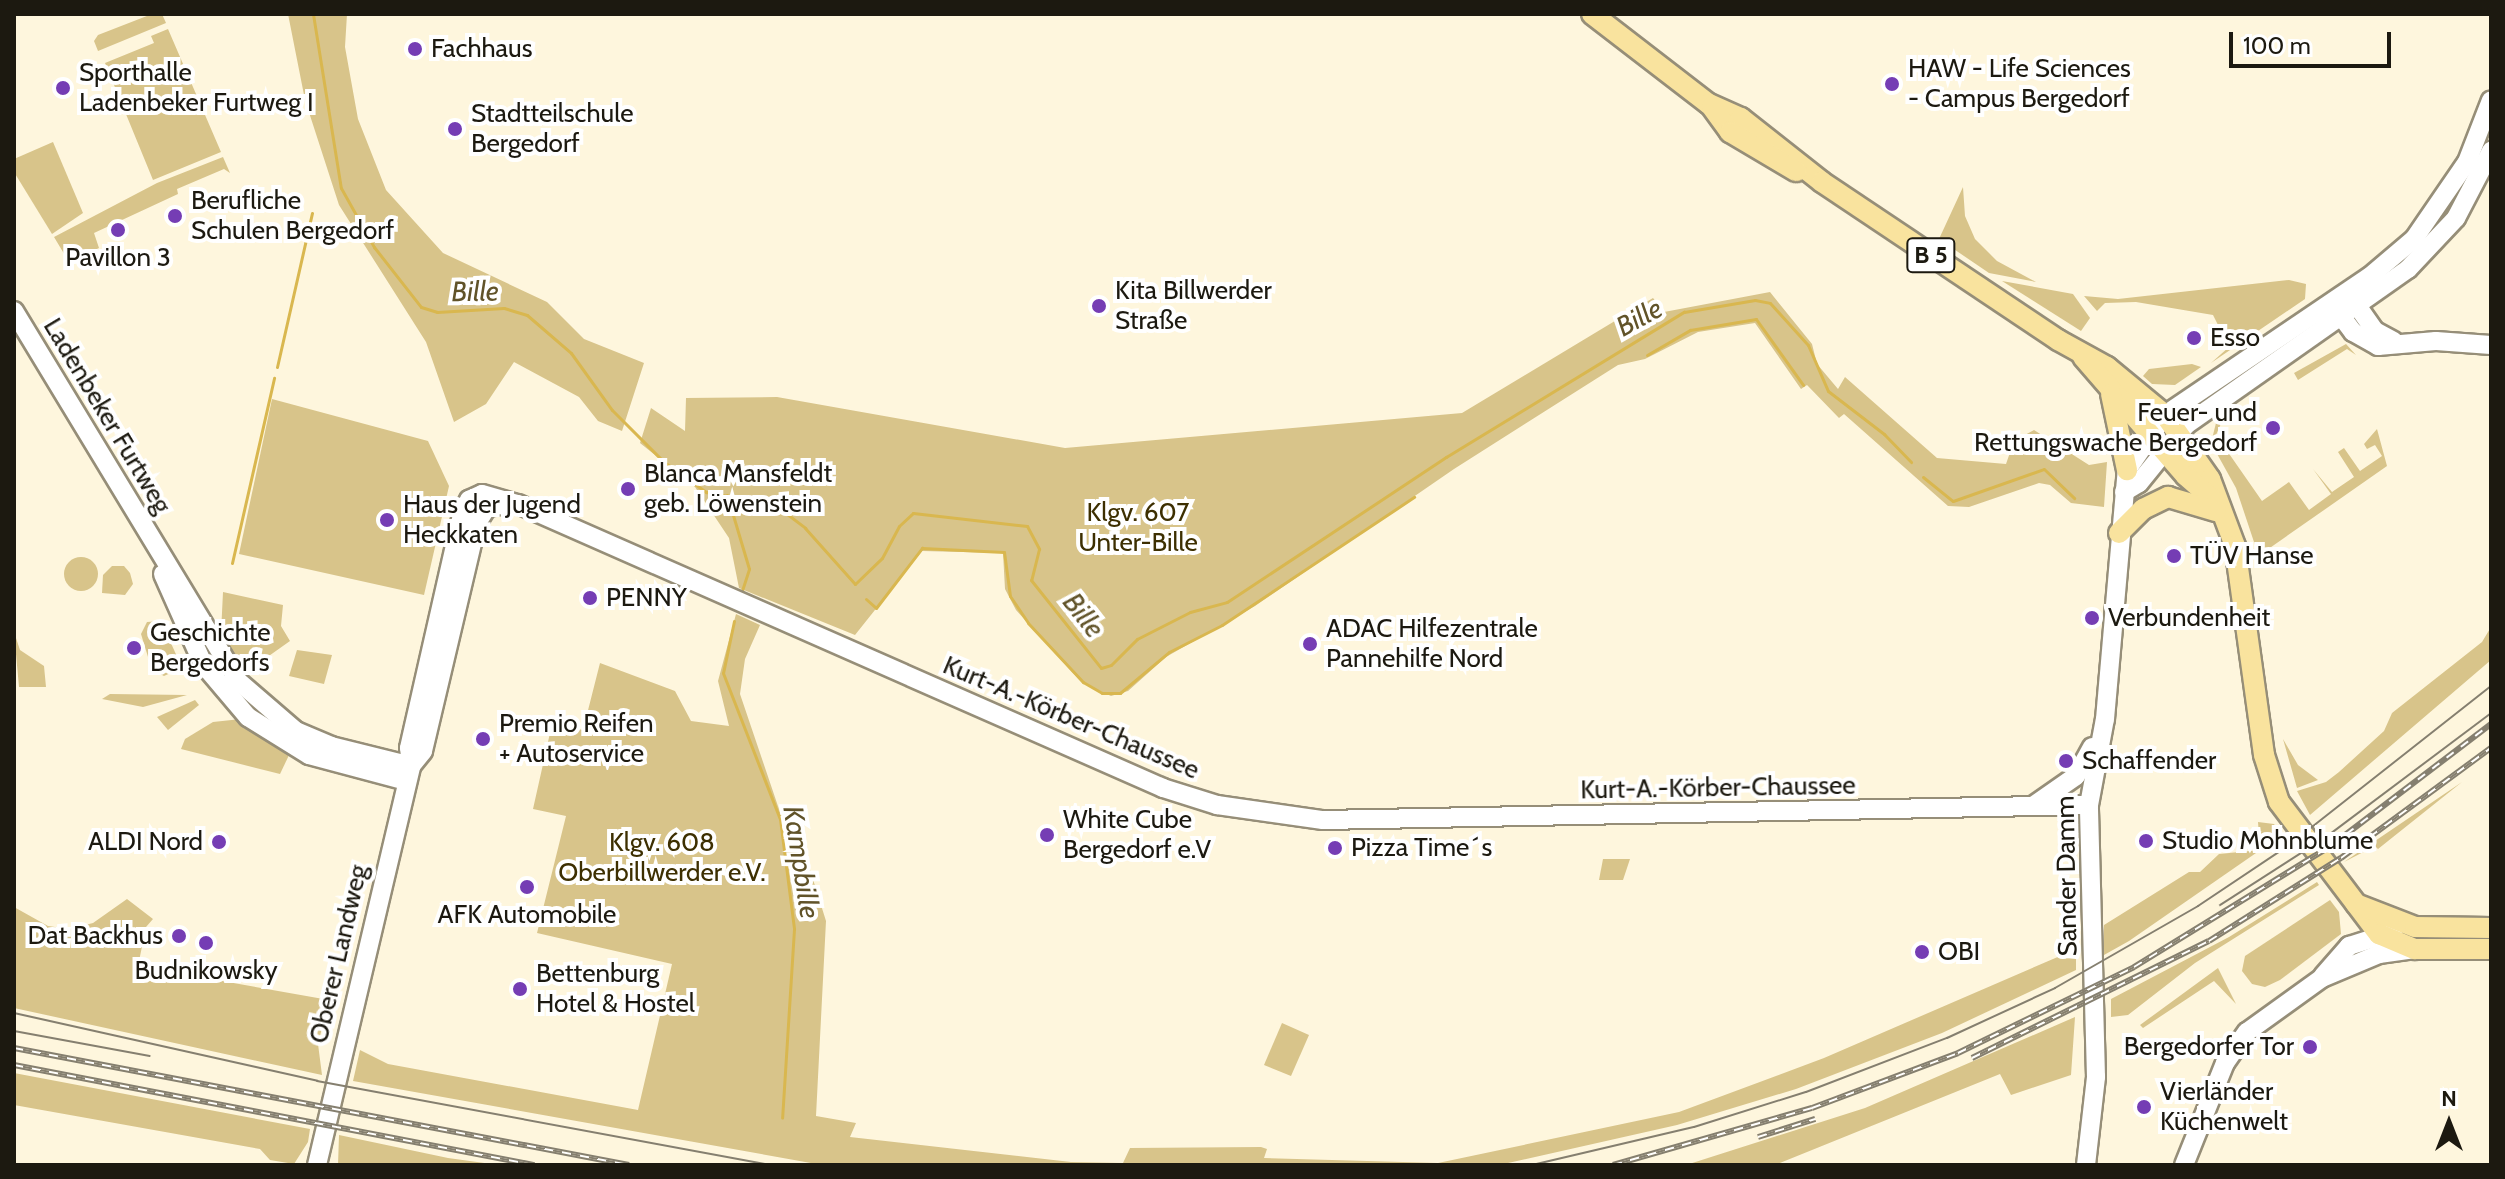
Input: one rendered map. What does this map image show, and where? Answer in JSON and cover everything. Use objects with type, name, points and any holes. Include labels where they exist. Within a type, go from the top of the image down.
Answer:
[{"type":"main road","name":"B 5","points":[[1592,14],[1709,104],[1741,118],[1822,182],[2083,357],[2107,367],[2158,423],[2164,447],[2186,476],[2220,509]]},
{"type":"main road","name":"Sander Damm","points":[[2124,492],[2139,483],[2164,447],[2179,432],[2336,310],[2348,291],[2393,259],[2437,210],[2467,162],[2491,100]]},
{"type":"main road","name":"Sander Damm","points":[[2086,1165],[2096,1077],[2089,805],[2105,719],[2119,533],[2127,470],[2158,423],[2336,310],[2358,308],[2443,235],[2491,151]]},
{"type":"main road","points":[[2348,291],[2378,334],[2404,344]]},
{"type":"main road","points":[[2336,310],[2378,346],[2491,345]]},
{"type":"main road","name":"Ladenbeker Furtweg","points":[[14,311],[155,549],[203,664],[248,717],[309,755],[409,774]]},
{"type":"main road","name":"B 5","points":[[2083,357],[2109,390],[2158,423],[2179,432],[2210,479],[2244,585],[2271,781],[2290,818],[2356,904],[2371,929],[2415,949],[2491,949]]},
{"type":"main road","points":[[2109,390],[2127,470]]},
{"type":"main road","name":"Kurt-A.-Körber-Chaussee","points":[[472,497],[486,494],[518,504],[1163,788],[1217,805],[1323,820],[2024,809],[2089,805]]},
{"type":"main road","name":"Oberer Landweg","points":[[316,1161],[409,774],[423,751],[434,674],[453,593],[463,511],[472,497]]},
{"type":"main road","points":[[2119,533],[2143,509],[2168,497],[2220,509]]},
{"type":"main road","name":"Oberer Landweg","points":[[453,593],[484,511],[495,504],[518,504]]},
{"type":"main road","name":"Kurt-A.-Körber-Chaussee","points":[[2024,809],[2053,796],[2076,776],[2105,719]]},
{"type":"main road","name":"B 5","points":[[2371,929],[2491,928]]},
{"type":"main road","points":[[2184,1165],[2225,1063],[2240,1039],[2352,959],[2371,929]]},
{"type":"main road","points":[[2328,976],[2379,954],[2415,949]]},
{"type":"green space","points":[[152,14],[162,14],[166,23],[98,51],[94,41],[98,35]]},
{"type":"green space","points":[[288,14],[347,14],[345,47],[358,119],[386,190],[443,253],[547,302],[584,339],[644,363],[622,431],[598,421],[579,397],[514,362],[486,404],[454,422],[426,342],[339,205],[305,100]]},
{"type":"green space","points":[[168,29],[221,152],[153,180],[105,63],[154,43],[151,36]]},
{"type":"green space","points":[[53,142],[83,213],[52,234],[14,172],[14,159]]},
{"type":"green space","points":[[223,157],[230,173],[224,169],[177,189],[178,194],[94,233],[99,248],[69,262],[54,237],[157,183]]},
{"type":"green space","points":[[1963,187],[1965,216],[1975,239],[1997,261],[2036,282],[1989,273],[1939,239]]},
{"type":"green space","points":[[2289,280],[2306,284],[2305,299],[2211,363],[2229,347],[2213,315],[2136,302],[2105,303],[2097,311],[2084,296],[2118,299]]},
{"type":"green space","points":[[2002,281],[2073,294],[2090,318],[2081,331]]},
{"type":"green space","name":"Klgv. 607 Unter-Bille","points":[[1770,292],[1812,344],[1817,364],[1838,389],[1845,377],[1937,458],[2006,464],[2014,441],[2034,430],[2089,465],[2107,462],[2104,507],[2071,503],[2050,485],[2039,483],[1969,507],[1948,506],[1844,414],[1839,418],[1807,385],[1801,389],[1755,323],[1698,332],[1645,359],[1618,365],[1454,469],[1255,606],[1166,657],[1128,691],[1111,696],[1082,683],[1016,610],[1005,589],[1003,553],[922,551],[855,635],[739,588],[729,538],[695,487],[640,443],[651,408],[685,431],[686,398],[777,397],[1065,448],[1462,413],[1653,298],[1664,312]]},
{"type":"green space","points":[[2346,344],[2356,355],[2347,349],[2298,380],[2294,373]]},
{"type":"green space","points":[[2192,364],[2201,367],[2175,385],[2152,384],[2143,376],[2149,369]]},
{"type":"green space","points":[[272,399],[428,441],[449,486],[424,595],[239,554]]},
{"type":"green space","points":[[2226,412],[2216,435],[2262,501],[2289,482],[2309,510],[2331,494],[2313,469],[2332,492],[2354,477],[2338,452],[2344,448],[2360,471],[2382,456],[2375,445],[2367,449],[2364,444],[2377,429],[2387,466],[2264,552],[2262,548],[2257,551],[2236,488],[2211,443],[2217,419]]},
{"type":"green space","points":[[81,557],[93,562],[98,574],[93,586],[81,591],[69,586],[64,574],[69,562]]},
{"type":"green space","points":[[112,566],[124,566],[130,573],[133,584],[125,595],[102,593],[103,575]]},
{"type":"green space","points":[[223,592],[283,605],[281,626],[290,641],[245,673],[221,633]]},
{"type":"green space","name":"Klgv. 608 Oberbillwerder e.V.","points":[[736,614],[760,625],[745,659],[740,694],[782,818],[806,857],[826,921],[816,1116],[856,1123],[850,1137],[1071,1162],[1123,1163],[1130,1148],[1261,1147],[1267,1149],[1264,1158],[1438,1163],[1679,1112],[1824,1058],[2060,956],[2076,957],[2076,970],[1942,1033],[1796,1089],[1677,1125],[1499,1165],[822,1165],[353,1081],[360,1050],[388,1064],[638,1110],[672,964],[537,933],[566,816],[533,809],[552,724],[583,730],[600,663],[675,691],[691,721],[729,726],[718,681]]},
{"type":"green space","points":[[161,621],[179,661],[177,670],[164,676],[152,670],[141,634],[147,622]]},
{"type":"green space","points":[[2491,627],[2491,660],[2310,815],[2297,791],[2326,782],[2339,772],[2384,731],[2392,713],[2482,642]]},
{"type":"green space","points":[[14,632],[20,650],[44,666],[46,687],[19,687]]},
{"type":"green space","points":[[297,650],[332,655],[324,684],[289,676]]},
{"type":"green space","points":[[110,694],[187,695],[143,707],[102,699]]},
{"type":"green space","points":[[195,700],[199,705],[168,730],[157,717]]},
{"type":"green space","points":[[241,719],[290,753],[280,774],[181,749],[185,739],[213,722]]},
{"type":"green space","points":[[2283,739],[2298,765],[2318,780],[2297,788]]},
{"type":"green space","points":[[2462,782],[2378,849],[2375,846],[2344,862]]},
{"type":"green space","points":[[2258,822],[2274,824],[2282,835],[2129,941],[2104,955],[2104,925],[2189,872],[2200,872],[2219,854],[2260,850]]},
{"type":"green space","points":[[1603,859],[1630,859],[1623,880],[1599,880]]},
{"type":"green space","points":[[2317,882],[2319,885],[2195,963],[2128,1015],[2111,1017],[2111,999],[2229,937]]},
{"type":"green space","points":[[127,899],[153,919],[146,927],[138,966],[329,1000],[318,1044],[322,1075],[14,1008],[14,907],[48,926],[69,929],[93,923]]},
{"type":"green space","points":[[2330,900],[2339,912],[2341,934],[2280,980],[2265,987],[2252,984],[2242,971],[2245,956]]},
{"type":"green space","points":[[2218,968],[2236,1004],[2214,981],[2143,1028],[2140,1025]]},
{"type":"green space","points":[[2075,1017],[2071,1075],[2011,1095],[2000,1074],[1775,1165],[1686,1165],[1865,1108]]},
{"type":"green space","points":[[1282,1023],[1309,1035],[1291,1076],[1264,1065]]},
{"type":"green space","points":[[14,1073],[310,1129],[308,1142],[294,1164],[270,1160],[260,1149],[14,1105]]},
{"type":"green space","points":[[339,1135],[448,1158],[499,1165],[338,1165]]},
{"type":"waterway","name":"Bille","points":[[313,14],[341,188],[374,247],[421,307],[437,312],[504,308],[527,315],[571,353],[612,410],[664,462],[706,492],[775,505],[805,528],[855,584],[882,558],[899,526],[913,513],[1027,526],[1039,549],[1031,580],[1101,668],[1111,665],[1137,639],[1190,612],[1227,602],[1446,457],[1684,312],[1755,300],[1770,303],[1808,345],[1828,391],[1884,434],[1911,462]]},
{"type":"waterway","points":[[277,367],[312,213]]},
{"type":"waterway","points":[[1647,355],[1690,330],[1756,319],[1803,385]]},
{"type":"waterway","points":[[232,563],[274,378]]},
{"type":"waterway","name":"Bille","points":[[1923,477],[1953,501],[2044,469],[2074,498]]},
{"type":"waterway","name":"Kampbille","points":[[727,495],[749,569],[742,591]]},
{"type":"waterway","points":[[866,599],[876,608],[922,548],[1004,552],[1010,596],[1028,623],[1083,682],[1102,693],[1120,693],[1169,652],[1222,625],[1414,497]]},
{"type":"waterway","name":"Kampbille","points":[[734,621],[723,673],[780,819],[794,929],[782,1118]]},
{"type":"tram line","points":[[1532,1165],[1694,1127],[1806,1092],[1947,1038],[2055,988],[2198,906],[2289,845],[2491,686]]},
{"type":"tram line","points":[[2220,905],[2326,837],[2491,713]]},
{"type":"tram line","points":[[14,1013],[317,1081],[770,1165]]},
{"type":"tram line","points":[[14,1031],[150,1056]]},
{"type":"railway","points":[[1613,1165],[1812,1108],[1958,1053],[2134,967],[2332,845],[2491,724]]},
{"type":"railway","points":[[1972,1058],[2209,941],[2341,858],[2491,748]]},
{"type":"railway","points":[[14,1048],[629,1165]]},
{"type":"railway","points":[[14,1065],[534,1165]]},
{"type":"railway","points":[[1758,1137],[1815,1119]]},
{"type":"place","name":"Fachhaus","points":[[415,49]]},
{"type":"place","name":"HAW - Life Sciences - Campus Bergedorf","points":[[1892,84]]},
{"type":"place","name":"Sporthalle Ladenbeker Furtweg I","points":[[63,88]]},
{"type":"place","name":"Stadtteilschule Bergedorf","points":[[455,129]]},
{"type":"place","name":"Berufliche Schulen Bergedorf","points":[[175,216]]},
{"type":"place","name":"Pavillon 3","points":[[118,230]]},
{"type":"place","name":"Kita Billwerder Straße","points":[[1099,306]]},
{"type":"place","name":"Esso","points":[[2194,338]]},
{"type":"place","name":"Feuer- und Rettungswache Bergedorf","points":[[2273,428]]},
{"type":"place","name":"Blanca Mansfeldt geb. Löwenstein","points":[[628,489]]},
{"type":"place","name":"Haus der Jugend Heckkaten","points":[[387,520]]},
{"type":"place","name":"TÜV Hanse","points":[[2174,556]]},
{"type":"place","name":"PENNY","points":[[590,598]]},
{"type":"place","name":"Verbundenheit","points":[[2092,618]]},
{"type":"place","name":"ADAC Hilfezentrale Pannehilfe Nord","points":[[1310,644]]},
{"type":"place","name":"Geschichte Bergedorfs","points":[[134,648]]},
{"type":"place","name":"Premio Reifen + Autoservice","points":[[483,739]]},
{"type":"place","name":"Schaffender","points":[[2066,761]]},
{"type":"place","name":"White Cube Bergedorf e.V","points":[[1047,835]]},
{"type":"place","name":"Studio Mohnblume","points":[[2146,841]]},
{"type":"place","name":"ALDI Nord","points":[[219,842]]},
{"type":"place","name":"Pizza Time´s","points":[[1335,848]]},
{"type":"place","name":"AFK Automobile","points":[[527,887]]},
{"type":"place","name":"Dat Backhus","points":[[179,936]]},
{"type":"place","name":"Budnikowsky","points":[[206,943]]},
{"type":"place","name":"OBI","points":[[1922,952]]},
{"type":"place","name":"Bettenburg Hotel & Hostel","points":[[520,989]]},
{"type":"place","name":"Bergedorfer Tor","points":[[2310,1047]]},
{"type":"place","name":"Vierländer Küchenwelt","points":[[2144,1107]]}]
